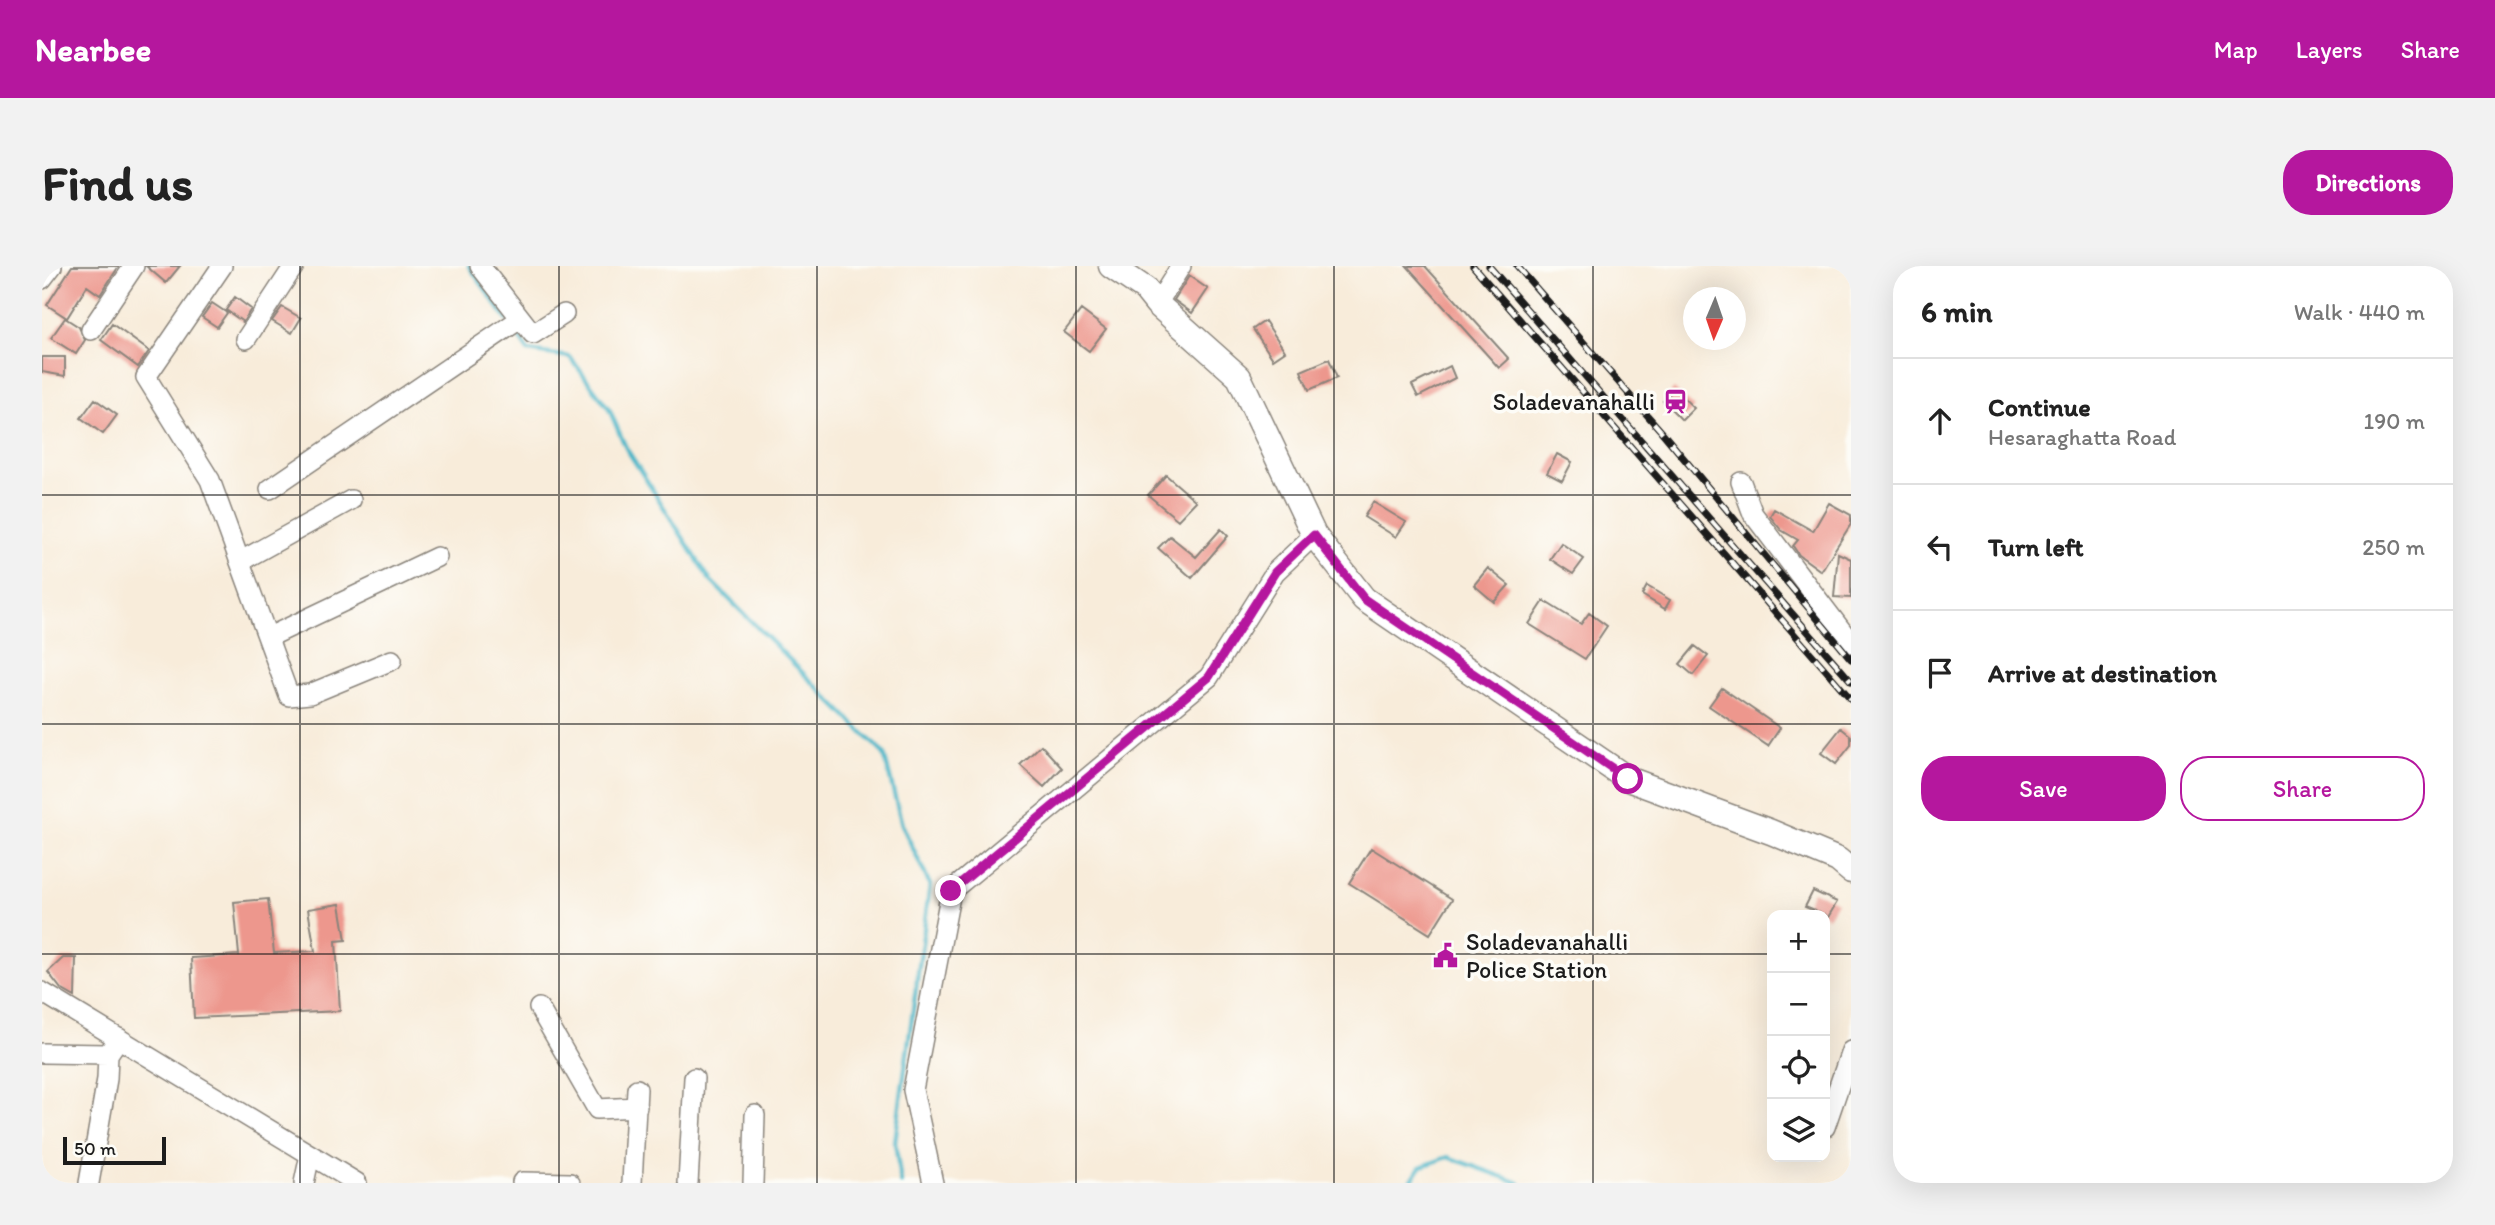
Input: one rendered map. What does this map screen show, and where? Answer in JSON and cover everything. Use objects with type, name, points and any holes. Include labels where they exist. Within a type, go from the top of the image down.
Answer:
[{"type":"main road","points":[[1111,266],[1151,297],[1239,377],[1314,535],[1364,599],[1628,779],[1771,832],[1838,860],[1851,871]]},
{"type":"street","points":[[42,279],[52,266]]},
{"type":"street","points":[[91,330],[134,266]]},
{"type":"street","points":[[222,266],[146,377],[210,480],[289,696],[310,694],[392,660]]},
{"type":"street","points":[[246,339],[294,266]]},
{"type":"street","points":[[1135,266],[1151,297],[1181,266]]},
{"type":"street","points":[[487,268],[514,323],[533,334],[564,314]]},
{"type":"street","points":[[270,489],[514,323]]},
{"type":"street","points":[[1741,482],[1753,514],[1851,643]]},
{"type":"street","points":[[241,561],[351,500]]},
{"type":"street","points":[[933,1183],[913,1090],[951,891],[1209,677],[1275,572],[1314,535]]},
{"type":"street","points":[[269,637],[437,557]]},
{"type":"street","points":[[42,992],[113,1046],[357,1183]]},
{"type":"street","points":[[539,1008],[597,1109],[637,1098],[632,1183]]},
{"type":"street","points":[[42,1053],[113,1046]]},
{"type":"street","points":[[89,1183],[113,1046]]},
{"type":"street","points":[[1830,1112],[1851,1051]]},
{"type":"street","points":[[688,1183],[694,1078]]},
{"type":"street","points":[[753,1183],[755,1115]]},
{"type":"street","points":[[304,1183],[310,1155]]},
{"type":"street","points":[[522,1182],[570,1183]]},
{"type":"building","points":[[72,266],[119,266],[100,295],[87,286],[67,318],[47,305]]},
{"type":"building","points":[[146,266],[180,266],[166,283]]},
{"type":"building","points":[[1407,266],[1425,266],[1509,359],[1499,368]]},
{"type":"building","points":[[1189,276],[1208,289],[1192,313],[1174,300]]},
{"type":"building","points":[[235,297],[251,309],[243,322],[226,310]]},
{"type":"building","points":[[212,303],[227,313],[217,327],[202,317]]},
{"type":"building","points":[[282,307],[301,318],[292,333],[272,321]]},
{"type":"building","points":[[1081,310],[1106,329],[1089,351],[1064,332]]},
{"type":"building","points":[[65,318],[79,327],[85,340],[76,354],[51,338]]},
{"type":"building","points":[[1265,321],[1285,351],[1273,359],[1253,329]]},
{"type":"building","points":[[112,324],[149,351],[138,367],[101,340]]},
{"type":"building","points":[[42,357],[65,357],[65,376],[42,372]]},
{"type":"building","points":[[1329,359],[1337,378],[1309,390],[1301,371]]},
{"type":"building","points":[[1450,366],[1455,378],[1418,397],[1412,385]]},
{"type":"building","points":[[1674,389],[1694,408],[1682,420],[1663,401]]},
{"type":"building","points":[[95,399],[117,415],[103,434],[81,418]]},
{"type":"building","points":[[1557,454],[1572,462],[1562,481],[1547,473]]},
{"type":"building","points":[[1166,475],[1196,501],[1178,520],[1148,495]]},
{"type":"building","points":[[1373,502],[1406,522],[1396,537],[1364,517]]},
{"type":"building","points":[[1829,503],[1851,515],[1851,524],[1821,571],[1799,555],[1793,546],[1798,540],[1781,530],[1770,516],[1774,509],[1813,531]]},
{"type":"building","points":[[1221,529],[1228,536],[1192,578],[1158,548],[1170,536],[1196,557]]},
{"type":"building","points":[[1561,543],[1584,559],[1573,574],[1550,559]]},
{"type":"building","points":[[1838,553],[1851,559],[1851,598],[1834,597]]},
{"type":"building","points":[[1488,568],[1509,585],[1494,602],[1474,585]]},
{"type":"building","points":[[1647,586],[1670,600],[1665,609],[1642,595]]},
{"type":"building","points":[[1544,601],[1581,624],[1589,613],[1607,626],[1585,659],[1529,624]]},
{"type":"building","points":[[1695,646],[1708,656],[1693,675],[1680,664]]},
{"type":"building","points":[[1722,688],[1780,728],[1768,746],[1709,706]]},
{"type":"building","points":[[1841,728],[1851,736],[1851,745],[1836,764],[1821,753]]},
{"type":"building","points":[[1041,745],[1062,768],[1044,787],[1020,765]]},
{"type":"building","points":[[1371,848],[1452,899],[1430,934],[1349,883]]},
{"type":"building","points":[[1813,891],[1837,902],[1830,914],[1830,910],[1805,907]]},
{"type":"building","points":[[268,899],[274,953],[315,951],[308,909],[340,904],[346,940],[336,941],[340,1011],[194,1018],[191,958],[239,955],[234,902]]},
{"type":"building","points":[[63,958],[76,958],[75,997],[61,989],[48,972]]},
{"type":"waterway","points":[[469,266],[507,320]]},
{"type":"waterway","points":[[514,330],[528,351],[570,357],[609,409],[626,448],[710,580],[884,754],[902,825],[930,885],[895,1142],[901,1183]]},
{"type":"waterway","points":[[1410,1183],[1420,1167],[1448,1157],[1520,1183]]},
{"type":"railway","points":[[1473,266],[1851,699]]},
{"type":"railway","points":[[1489,266],[1851,681]]},
{"type":"railway","points":[[1517,266],[1661,431],[1851,659]]},
{"type":"place","name":"Soladevanahalli","points":[[1675,401]]},
{"type":"place","name":"Soladevanahalli Police Station","points":[[1446,955]]},
{"type":"route","points":[[951,891],[1209,677],[1275,572],[1314,535],[1364,599],[1628,779]]}]
